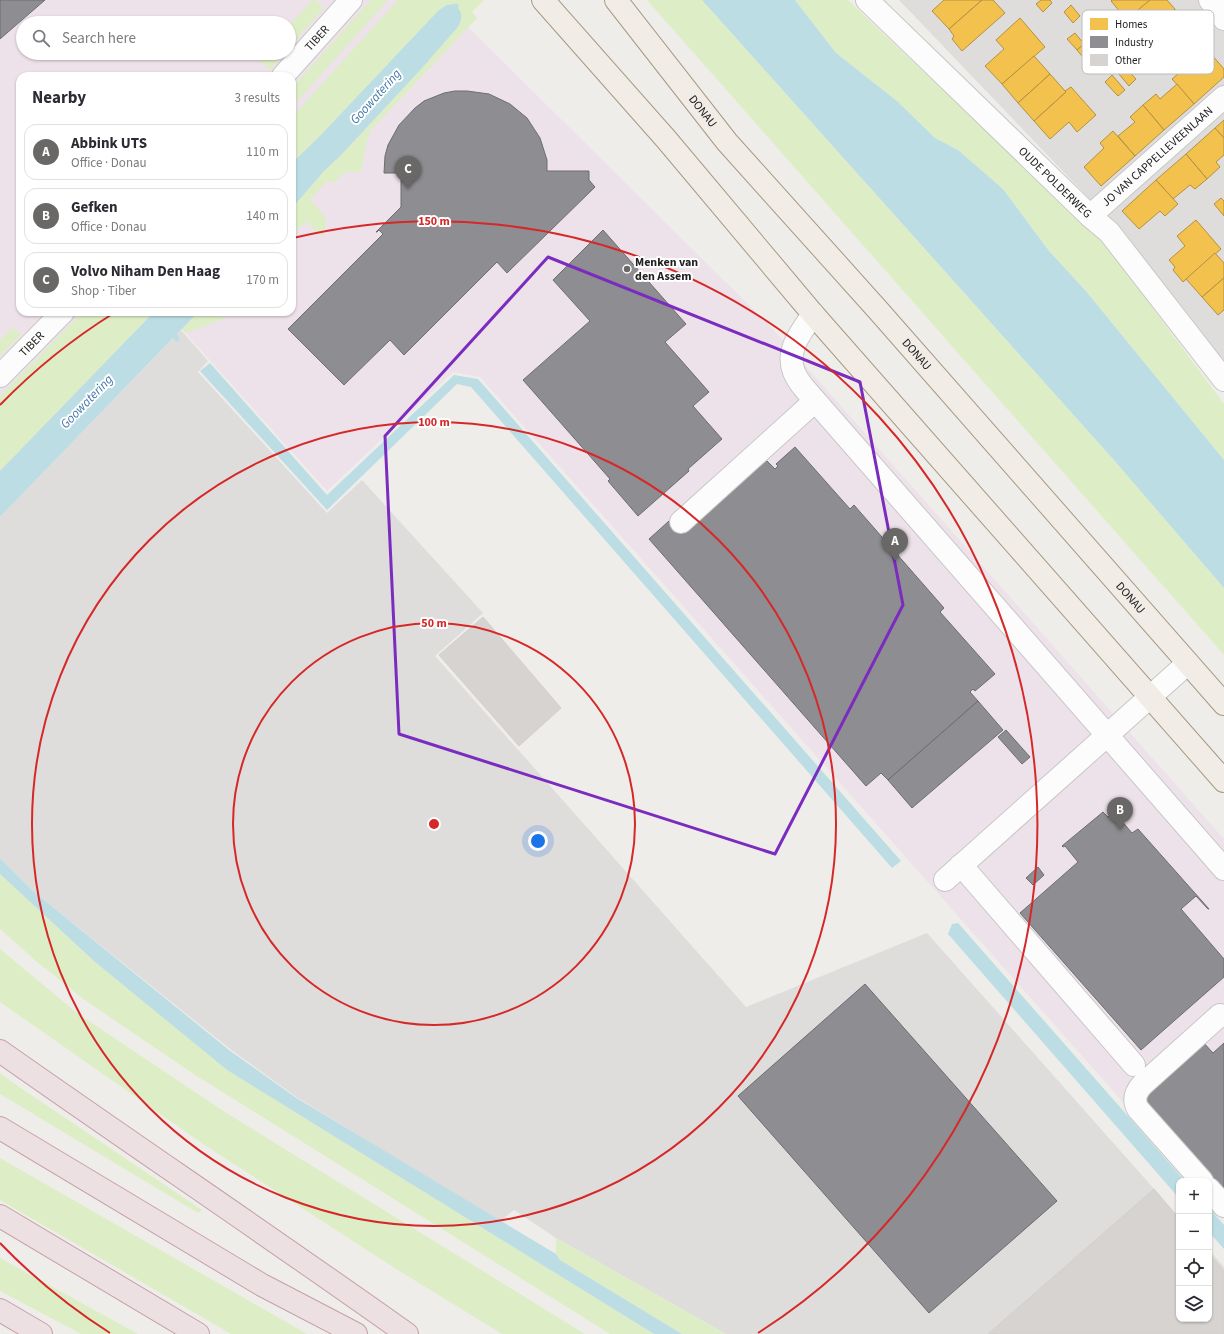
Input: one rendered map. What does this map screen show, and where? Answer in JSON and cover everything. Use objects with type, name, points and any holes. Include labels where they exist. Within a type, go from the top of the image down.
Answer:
[{"type":"highway","points":[[0,1051],[284,1247],[407,1334]]},
{"type":"highway","points":[[0,1128],[262,1285],[356,1334]]},
{"type":"highway","points":[[0,1216],[198,1334]]},
{"type":"highway","points":[[0,1310],[41,1334]]},
{"type":"main road","points":[[543,0],[666,139],[813,314],[1224,781]]},
{"type":"main road","name":"DONAU","points":[[616,0],[728,142],[877,309],[1224,704]]},
{"type":"street","name":"TIBER","points":[[287,72],[352,0]]},
{"type":"street","name":"OUDE POLDERWEG","points":[[867,0],[1090,216],[1109,232],[1224,380]]},
{"type":"street","points":[[1210,0],[1224,19]]},
{"type":"street","name":"JO VAN CAPPELLEVEENLAAN","points":[[1090,216],[1224,98]]},
{"type":"street","points":[[813,314],[793,346],[790,360],[794,373],[804,388],[1224,869]]},
{"type":"street","name":"TIBER","points":[[0,376],[58,316]]},
{"type":"street","points":[[681,522],[815,401]]},
{"type":"street","points":[[945,880],[1188,663]]},
{"type":"street","points":[[961,865],[1134,1065]]},
{"type":"street","points":[[1199,1178],[1138,1109],[1135,1104],[1135,1097],[1137,1091],[1142,1085],[1220,1016],[1224,1016]]},
{"type":"street","points":[[1212,1192],[1224,1206]]},
{"type":"highlighted area","points":[[548,257],[860,382],[903,605],[775,854],[399,734],[385,436]]},
{"type":"shaded area","points":[[0,0],[471,0],[464,23],[772,328],[1224,839],[1224,1216],[1212,1202],[1212,1178],[1190,1178],[480,377],[453,372],[327,491],[174,320],[0,500]]},
{"type":"shaded area","points":[[899,0],[1224,0],[1224,361],[1121,232]]},
{"type":"shaded area","points":[[181,330],[208,361],[198,372],[327,513],[362,480],[483,613],[435,656],[746,1007],[927,933],[1176,1214],[1176,1322],[1212,1322],[1212,1253],[1224,1267],[1224,1334],[726,1334],[556,1238],[514,1210],[499,1222],[295,1096],[230,1049],[33,891],[0,858],[0,517]]},
{"type":"green space","points":[[312,0],[315,0],[324,8],[296,40],[296,18]]},
{"type":"green space","points":[[371,0],[388,0],[296,103],[296,84]]},
{"type":"green space","points":[[398,0],[484,0],[472,12],[477,18],[371,130],[367,141],[361,172],[345,172],[333,183],[327,181],[310,200],[326,220],[321,236],[306,221],[296,231],[296,203],[324,171],[342,154],[422,68],[457,28],[461,13],[455,4],[442,7],[318,138],[296,159],[296,154],[298,152],[296,149],[296,113]]},
{"type":"green space","points":[[647,0],[702,0],[1113,459],[1224,588],[1224,655]]},
{"type":"green space","points":[[795,0],[848,0],[1105,244],[1224,404],[1224,460],[1085,290],[1049,251],[1003,189],[958,150],[935,138],[897,101],[836,53]]},
{"type":"green space","points":[[259,60],[279,60],[270,70]]},
{"type":"green space","points":[[79,316],[150,316],[0,471],[0,396]]},
{"type":"green space","points":[[194,316],[221,316],[224,319],[185,333],[182,329]]},
{"type":"green space","points":[[13,327],[21,335],[0,356],[0,340]]},
{"type":"green space","points":[[0,874],[95,962],[227,1070],[654,1334],[610,1334],[195,1075],[86,1001],[36,961],[0,929]]},
{"type":"green space","points":[[0,949],[77,1013],[225,1112],[585,1334],[502,1334],[396,1269],[203,1144],[0,1002]]},
{"type":"green space","points":[[0,1073],[202,1210],[198,1213],[0,1094]]},
{"type":"green space","points":[[0,1158],[307,1334],[231,1334],[0,1200]]},
{"type":"green space","points":[[556,1238],[726,1334],[682,1334],[560,1260],[556,1254]]},
{"type":"green space","points":[[0,1258],[138,1334],[81,1334],[0,1291]]},
{"type":"water","points":[[702,0],[795,0],[836,53],[897,101],[935,138],[958,150],[1003,189],[1049,251],[1085,290],[1224,460],[1224,588],[1113,459]]},
{"type":"water","name":"Goowatering","points":[[456,3],[459,6],[458,8],[461,15],[461,20],[457,28],[422,68],[342,154],[324,171],[296,203],[296,159],[318,138],[439,10],[447,5]]},
{"type":"water","name":"Goowatering","points":[[150,316],[194,316],[177,334],[180,339],[177,342],[173,338],[0,517],[0,471]]},
{"type":"water","points":[[210,363],[327,495],[454,375],[478,379],[901,861],[892,868],[471,387],[457,384],[327,510],[200,371]]},
{"type":"water","points":[[0,858],[33,891],[229,1050],[295,1097],[556,1254],[560,1260],[682,1334],[654,1334],[227,1070],[95,962],[0,874]]},
{"type":"water","points":[[958,923],[1182,1178],[1176,1178],[1176,1195],[948,934],[952,924]]},
{"type":"water","points":[[1212,1211],[1224,1225],[1224,1249],[1212,1235]]},
{"type":"building: Homes","points":[[944,0],[982,0],[949,29],[932,11]]},
{"type":"building: Homes","points":[[982,0],[993,0],[1005,13],[962,51],[952,39],[954,36],[949,29]]},
{"type":"building: Homes","points":[[1041,0],[1050,0],[1052,3],[1043,12],[1036,4]]},
{"type":"building: Homes","points":[[1150,0],[1138,10],[1119,10],[1111,1]]},
{"type":"building: Homes","points":[[1150,0],[1167,0],[1175,9],[1174,10],[1138,10]]},
{"type":"building: Homes","points":[[1071,5],[1080,16],[1073,23],[1064,12]]},
{"type":"building: Homes","points":[[1020,18],[1045,47],[1002,84],[985,66],[1004,49],[996,40]]},
{"type":"building: Homes","points":[[1075,33],[1082,42],[1082,46],[1077,50],[1067,39]]},
{"type":"building: Homes","points":[[1082,46],[1082,56],[1077,50]]},
{"type":"building: Homes","points":[[1034,56],[1050,74],[1018,103],[1002,84]]},
{"type":"building: Homes","points":[[1214,57],[1224,69],[1224,77],[1194,104],[1172,79],[1178,74],[1214,74]]},
{"type":"building: Homes","points":[[1050,74],[1066,92],[1034,121],[1018,103]]},
{"type":"building: Homes","points":[[1119,74],[1131,74],[1136,79],[1129,86]]},
{"type":"building: Homes","points":[[1112,75],[1125,90],[1118,96],[1105,82]]},
{"type":"building: Homes","points":[[1177,84],[1194,104],[1164,130],[1143,105],[1156,94],[1160,99]]},
{"type":"building: Homes","points":[[1071,87],[1096,115],[1077,132],[1069,122],[1050,139],[1034,121]]},
{"type":"building: Homes","points":[[1143,105],[1164,130],[1135,156],[1118,136],[1135,122],[1130,117]]},
{"type":"building: Homes","points":[[1224,120],[1224,138],[1215,128]]},
{"type":"building: Homes","points":[[1215,128],[1224,138],[1224,155],[1216,162],[1220,167],[1207,179],[1186,154]]},
{"type":"building: Homes","points":[[1113,131],[1135,156],[1101,186],[1084,167],[1104,148],[1100,143]]},
{"type":"building: Homes","points":[[1186,154],[1207,179],[1195,189],[1190,185],[1173,199],[1156,180]]},
{"type":"building: Homes","points":[[1156,180],[1178,204],[1165,216],[1160,211],[1139,229],[1122,211]]},
{"type":"building: Homes","points":[[1221,198],[1224,201],[1224,216],[1214,204]]},
{"type":"building: Homes","points":[[1196,220],[1221,249],[1183,282],[1173,270],[1175,267],[1169,260],[1185,246],[1177,236]]},
{"type":"building: Homes","points":[[1215,253],[1224,263],[1224,278],[1202,297],[1186,279]]},
{"type":"building: Homes","points":[[1224,278],[1224,310],[1218,315],[1202,297]]},
{"type":"building: Industry","points":[[0,0],[45,0],[27,16],[16,16],[16,25],[0,39]]},
{"type":"building: Industry","points":[[455,91],[489,94],[510,104],[527,118],[540,138],[547,160],[547,171],[589,171],[589,180],[595,187],[507,273],[497,262],[404,355],[390,340],[344,385],[288,329],[383,234],[379,230],[376,232],[401,207],[401,178],[407,178],[407,173],[384,173],[385,156],[388,145],[399,125],[424,101],[444,93]]},
{"type":"building: Industry","points":[[603,230],[686,324],[665,342],[709,392],[693,406],[722,439],[688,469],[689,471],[638,516],[608,481],[610,479],[523,380],[590,321],[553,280]]},
{"type":"building: Industry","points":[[795,447],[850,509],[854,505],[944,608],[940,612],[995,674],[975,691],[973,689],[970,692],[978,701],[888,780],[881,773],[866,786],[649,539],[669,521],[681,534],[766,460],[775,469],[778,466],[776,464]]},
{"type":"building: Industry","points":[[978,701],[1003,730],[912,808],[888,780]]},
{"type":"building: Industry","points":[[1006,730],[1030,757],[1022,764],[998,737]]},
{"type":"building: Industry","points":[[1103,812],[1108,817],[1114,812],[1132,833],[1138,829],[1209,909],[1196,896],[1181,909],[1224,959],[1224,977],[1141,1050],[1020,913],[1078,862],[1065,846],[1062,846]]},
{"type":"building: Industry","points":[[1038,867],[1044,875],[1033,885],[1026,878]]},
{"type":"building: Industry","points":[[865,984],[1057,1201],[929,1313],[738,1096]]},
{"type":"building: Industry","points":[[1202,1041],[1213,1053],[1224,1043],[1224,1198],[1212,1184],[1212,1178],[1206,1178],[1148,1112],[1145,1096]]},
{"type":"building: Other","points":[[483,617],[561,708],[519,746],[439,655]]},
{"type":"building: Other","points":[[1154,1189],[1176,1215],[1176,1322],[1212,1322],[1212,1257],[1224,1271],[1224,1334],[988,1334]]},
{"type":"place","name":"Volvo Niham Den Haag","points":[[408,189]]},
{"type":"place","name":"Menken van den Assem","points":[[627,269]]},
{"type":"place","name":"Abbink UTS","points":[[895,561]]},
{"type":"place","name":"Gefken","points":[[1120,830]]}]
